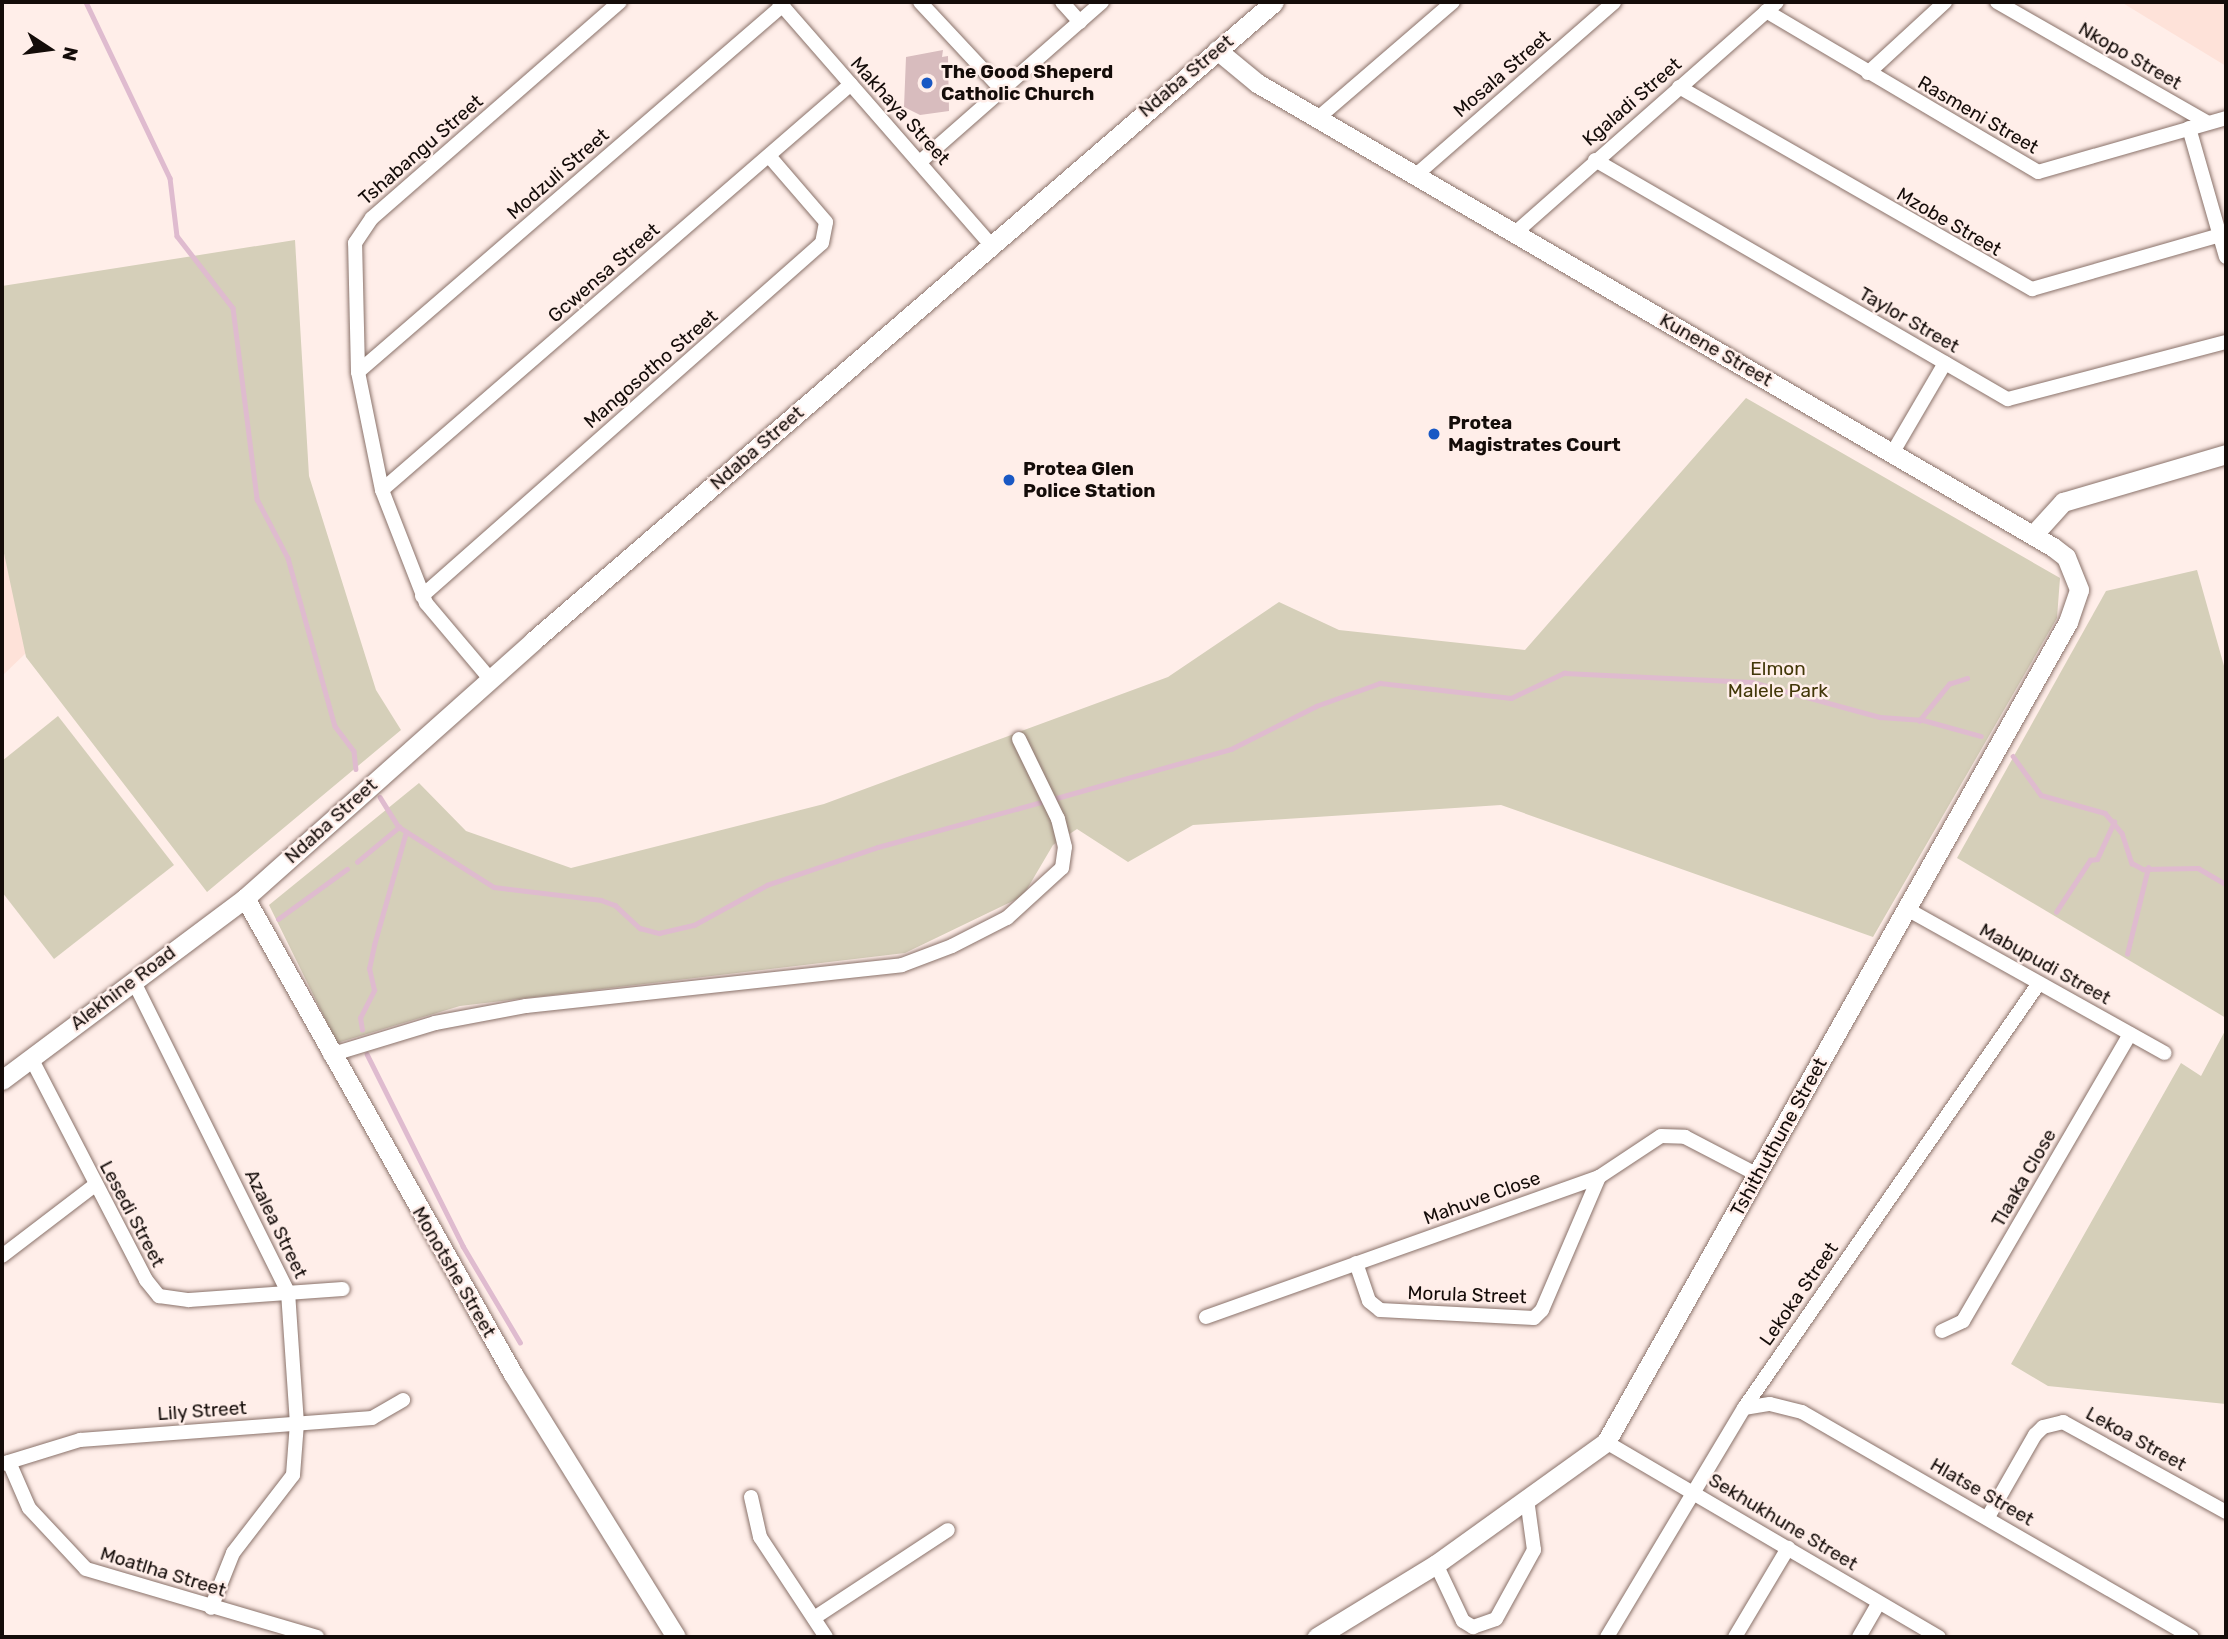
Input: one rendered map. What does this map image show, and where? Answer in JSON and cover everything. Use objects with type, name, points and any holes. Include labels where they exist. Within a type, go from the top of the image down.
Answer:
[{"type":"street","name":"Tshabangu Street","points":[[489,679],[447,634],[422,596],[382,490],[358,372],[353,262],[361,230],[620,2]]},
{"type":"street","points":[[920,2],[1002,90]]},
{"type":"street","points":[[1062,2],[1080,22]]},
{"type":"street","points":[[921,161],[1102,2]]},
{"type":"street","name":"Ndaba Street","points":[[245,898],[489,679],[1274,2]]},
{"type":"street","points":[[1318,118],[1453,2]]},
{"type":"street","name":"Mosala Street","points":[[1416,175],[1614,2]]},
{"type":"street","points":[[1868,73],[1945,2]]},
{"type":"street","name":"Nkopo Street","points":[[1997,2],[2208,123]]},
{"type":"street","name":"Modzuli Street","points":[[358,372],[781,4]]},
{"type":"street","name":"Makhaya Street","points":[[781,4],[921,161],[992,246]]},
{"type":"street","name":"Rasmeni Street","points":[[1772,7],[1868,73],[2038,172],[2226,118]]},
{"type":"street","name":"Kgaladi Street","points":[[1515,233],[1772,7]]},
{"type":"street","name":"Kunene Street","points":[[1217,50],[1244,76],[2033,535]]},
{"type":"street","name":"Gcwensa Street","points":[[382,490],[851,85]]},
{"type":"street","name":"Mzobe Street","points":[[1679,87],[2032,289],[2220,235]]},
{"type":"street","points":[[2189,128],[2226,257]]},
{"type":"street","name":"Mangosotho Street","points":[[422,596],[822,243],[826,222],[769,156]]},
{"type":"street","name":"Taylor Street","points":[[1595,160],[1945,363],[2016,399],[2226,342]]},
{"type":"street","points":[[1893,453],[1945,363]]},
{"type":"street","points":[[2033,535],[2063,502],[2226,454]]},
{"type":"street","name":"Tshithuthune Street","points":[[1317,1637],[1339,1632],[1606,1441],[1758,1175],[2078,599],[2077,582],[2066,557],[2033,535]]},
{"type":"street","points":[[330,1055],[435,1023],[526,1006],[902,965],[1007,918],[1038,894],[1062,868],[1065,847],[1058,819],[1019,739]]},
{"type":"street","name":"Alekhine Road","points":[[2,1080],[245,898]]},
{"type":"street","name":"Monotshe Street","points":[[245,898],[330,1055],[598,1517],[676,1637]]},
{"type":"street","name":"Mabupudi Street","points":[[1907,909],[2165,1053]]},
{"type":"street","name":"Azalea Street","points":[[133,980],[288,1292],[297,1423],[293,1475],[233,1553],[211,1608]]},
{"type":"street","name":"Lekoka Street","points":[[1607,1637],[1691,1489],[1744,1408],[2039,983]]},
{"type":"street","name":"Tlaaka Close","points":[[1942,1331],[1963,1321],[2130,1034]]},
{"type":"street","name":"Lesedi Street","points":[[31,1058],[95,1185],[159,1296],[189,1300],[343,1289]]},
{"type":"street","name":"Mahuve Close","points":[[1206,1317],[1599,1177],[1651,1139],[1667,1135],[1685,1137],[1758,1175]]},
{"type":"street","name":"Morula Street","points":[[1356,1263],[1369,1301],[1380,1310],[1534,1318],[1542,1310],[1599,1177]]},
{"type":"street","points":[[2,1256],[95,1185]]},
{"type":"street","name":"Lily Street","points":[[6,1463],[80,1440],[372,1418],[403,1400]]},
{"type":"street","name":"Hlatse Street","points":[[1744,1408],[1770,1404],[1802,1412],[1988,1517],[2171,1632],[2192,1637]]},
{"type":"street","name":"Lekoa Street","points":[[1988,1517],[2035,1435],[2043,1427],[2063,1423],[2226,1512]]},
{"type":"street","name":"Sekhukhune Street","points":[[1606,1441],[1939,1637]]},
{"type":"street","name":"Moatlha Street","points":[[6,1463],[29,1508],[86,1569],[211,1608],[317,1637]]},
{"type":"street","points":[[751,1497],[760,1537],[826,1637]]},
{"type":"street","points":[[1436,1563],[1463,1621],[1486,1626],[1496,1619],[1534,1550],[1527,1499]]},
{"type":"street","points":[[814,1618],[948,1530]]},
{"type":"street","points":[[1735,1637],[1788,1548]]},
{"type":"street","points":[[1859,1637],[1879,1603]]},
{"type":"shaded area","points":[[2121,2],[2226,2],[2226,66]]},
{"type":"shaded area","points":[[2,544],[27,652],[2,676]]},
{"type":"green space","points":[[295,240],[309,476],[376,690],[401,730],[207,892],[26,657],[2,544],[2,286]]},
{"type":"green space","name":"Elmon Malele Park","points":[[1746,398],[2060,578],[2057,618],[1873,937],[1501,805],[1193,825],[1128,862],[1077,829],[1053,845],[1023,896],[905,953],[460,1006],[337,1043],[269,905],[419,783],[466,831],[571,868],[824,804],[1168,677],[1279,602],[1339,630],[1525,650]]},
{"type":"green space","points":[[2197,570],[2226,673],[2226,1018],[1957,858],[2106,591]]},
{"type":"green space","points":[[58,716],[174,865],[54,959],[2,892],[2,761]]},
{"type":"green space","points":[[2226,1029],[2226,1404],[2048,1386],[2011,1364],[2181,1063],[2201,1076]]},
{"type":"building","name":"The Good Sheperd Catholic Church","points":[[943,50],[942,57],[948,56],[949,111],[920,115],[904,107],[906,57]]},
{"type":"waterway","points":[[86,2],[170,178],[177,236],[233,308],[257,499],[288,558],[335,726],[354,751],[356,769]]},
{"type":"waterway","points":[[1053,799],[1231,749],[1316,706],[1380,683],[1511,698],[1564,673],[1752,682],[1880,717],[1923,720],[1981,736]]},
{"type":"waterway","points":[[1919,721],[1949,684],[1967,678]]},
{"type":"waterway","points":[[2013,756],[2041,795],[2105,813],[2122,833],[2132,863],[2143,869],[2198,868],[2226,884]]},
{"type":"waterway","points":[[380,797],[399,827],[494,887],[601,900],[615,905],[640,928],[659,933],[694,925],[767,885],[878,847],[1045,801]]},
{"type":"waterway","points":[[2056,912],[2090,860],[2097,859],[2114,822]]},
{"type":"waterway","points":[[357,862],[399,827]]},
{"type":"waterway","points":[[362,1030],[360,1018],[374,990],[369,969],[374,945],[406,832]]},
{"type":"waterway","points":[[2127,954],[2148,868]]},
{"type":"waterway","points":[[278,919],[347,869]]},
{"type":"waterway","points":[[367,1054],[463,1246],[520,1342]]},
{"type":"place","name":"The Good Sheperd Catholic Church","points":[[927,83]]},
{"type":"place","name":"Protea Magistrates Court","points":[[1434,434]]},
{"type":"place","name":"Protea Glen Police Station","points":[[1009,480]]}]
